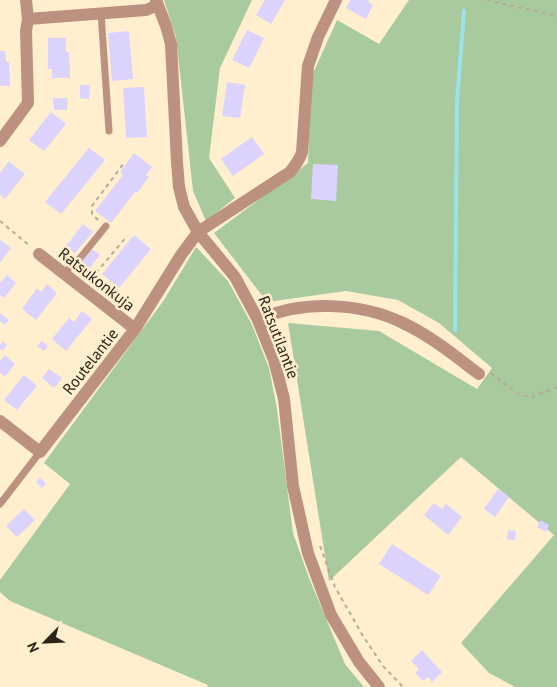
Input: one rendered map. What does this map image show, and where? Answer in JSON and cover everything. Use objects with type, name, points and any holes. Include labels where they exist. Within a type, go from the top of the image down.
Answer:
[{"type":"street","points":[[0,141],[28,103],[26,31],[28,19],[26,0]]},
{"type":"street","points":[[198,232],[290,172],[301,158],[308,66],[318,37],[336,0]]},
{"type":"street","points":[[28,19],[146,10],[157,3]]},
{"type":"street","name":"Ratsutilantie","points":[[157,3],[171,44],[179,187],[184,207],[198,232],[235,278],[258,320],[274,360],[284,398],[293,486],[308,553],[331,615],[359,662],[380,687]]},
{"type":"street","name":"Routelantie","points":[[40,452],[135,329],[181,255],[198,232]]},
{"type":"street","name":"Ratsukonkuja","points":[[39,254],[135,329]]},
{"type":"street","points":[[258,320],[272,313],[302,306],[331,306],[369,311],[402,322],[427,337],[479,374]]},
{"type":"street","points":[[0,421],[40,452]]},
{"type":"lane","points":[[100,13],[109,131]]},
{"type":"lane","points":[[64,273],[106,226]]},
{"type":"lane","name":"Routelantie","points":[[0,504],[40,452]]},
{"type":"path","points":[[487,0],[557,16]]},
{"type":"path","points":[[106,226],[94,216],[91,209],[124,163]]},
{"type":"path","points":[[0,220],[39,254]]},
{"type":"path","points":[[83,289],[127,236]]},
{"type":"path","points":[[272,313],[288,363]]},
{"type":"path","points":[[496,377],[518,394],[532,397],[557,387]]},
{"type":"path","points":[[319,542],[335,587],[363,636],[383,666],[403,687]]},
{"type":"green space","points":[[164,0],[252,0],[220,68],[209,158],[235,198],[206,221],[193,191],[176,37]]},
{"type":"green space","points":[[409,0],[557,0],[557,687],[515,687],[489,673],[461,643],[554,535],[461,457],[329,581],[288,323],[379,331],[477,389],[492,368],[439,323],[398,300],[346,291],[267,302],[214,233],[308,163],[311,78],[337,20],[379,44]]},
{"type":"green space","points":[[196,247],[228,281],[252,325],[269,368],[277,409],[293,533],[309,578],[345,664],[364,687],[207,687],[208,685],[10,601],[0,592],[0,580],[70,484],[44,463],[164,300]]},
{"type":"building","points":[[265,0],[285,0],[271,24],[256,15]]},
{"type":"building","points":[[350,0],[369,0],[368,2],[373,5],[366,19],[346,8]]},
{"type":"building","points":[[247,30],[264,38],[249,68],[232,60]]},
{"type":"building","points":[[129,31],[133,79],[112,81],[108,33]]},
{"type":"building","points":[[48,38],[66,38],[66,52],[69,52],[70,78],[52,78],[52,69],[48,69]]},
{"type":"building","points":[[0,51],[5,51],[6,62],[9,62],[10,86],[0,86]]},
{"type":"building","points":[[227,82],[245,85],[240,118],[222,116]]},
{"type":"building","points":[[80,85],[90,85],[89,99],[80,98]]},
{"type":"building","points":[[144,87],[147,137],[126,138],[123,88]]},
{"type":"building","points":[[53,98],[68,98],[67,110],[54,110]]},
{"type":"building","points":[[51,112],[66,124],[44,151],[29,140]]},
{"type":"building","points":[[252,137],[264,154],[233,176],[221,159]]},
{"type":"building","points":[[89,148],[105,160],[61,214],[45,202]]},
{"type":"building","points":[[134,153],[152,167],[146,175],[149,177],[111,223],[95,211],[123,175],[120,172]]},
{"type":"building","points":[[9,161],[25,174],[5,199],[0,195],[0,173]]},
{"type":"building","points":[[313,164],[338,165],[336,201],[311,199]]},
{"type":"building","points":[[83,224],[93,232],[75,253],[66,246]]},
{"type":"building","points":[[134,235],[151,249],[119,288],[102,274]]},
{"type":"building","points":[[0,240],[11,248],[0,263]]},
{"type":"building","points":[[92,249],[100,255],[86,273],[78,267]]},
{"type":"building","points":[[7,275],[16,283],[4,298],[0,295],[0,283]]},
{"type":"building","points":[[47,284],[57,293],[36,320],[22,309],[37,288],[41,292]]},
{"type":"building","points":[[82,311],[92,319],[66,351],[52,339],[69,318],[74,322]]},
{"type":"building","points":[[0,313],[9,320],[5,325],[0,321]]},
{"type":"building","points":[[3,341],[7,345],[2,351],[0,345]]},
{"type":"building","points":[[42,341],[48,346],[44,351],[37,346]]},
{"type":"building","points":[[5,355],[15,364],[5,377],[0,373],[0,361]]},
{"type":"building","points":[[49,369],[62,378],[54,388],[42,378]]},
{"type":"building","points":[[24,375],[37,386],[17,410],[4,400]]},
{"type":"building","points":[[40,477],[46,484],[42,488],[36,482]]},
{"type":"building","points":[[498,489],[509,497],[495,517],[484,509]]},
{"type":"building","points":[[434,503],[442,509],[446,504],[462,517],[448,535],[424,515]]},
{"type":"building","points":[[24,509],[35,520],[17,537],[6,526]]},
{"type":"building","points":[[541,520],[549,525],[546,532],[537,527]]},
{"type":"building","points":[[508,530],[516,531],[515,540],[507,539]]},
{"type":"building","points":[[392,544],[441,576],[428,595],[379,564]]},
{"type":"building","points":[[422,650],[442,672],[432,682],[428,677],[423,681],[415,673],[419,669],[411,661]]},
{"type":"waterway","points":[[455,330],[457,101],[464,11]]}]
